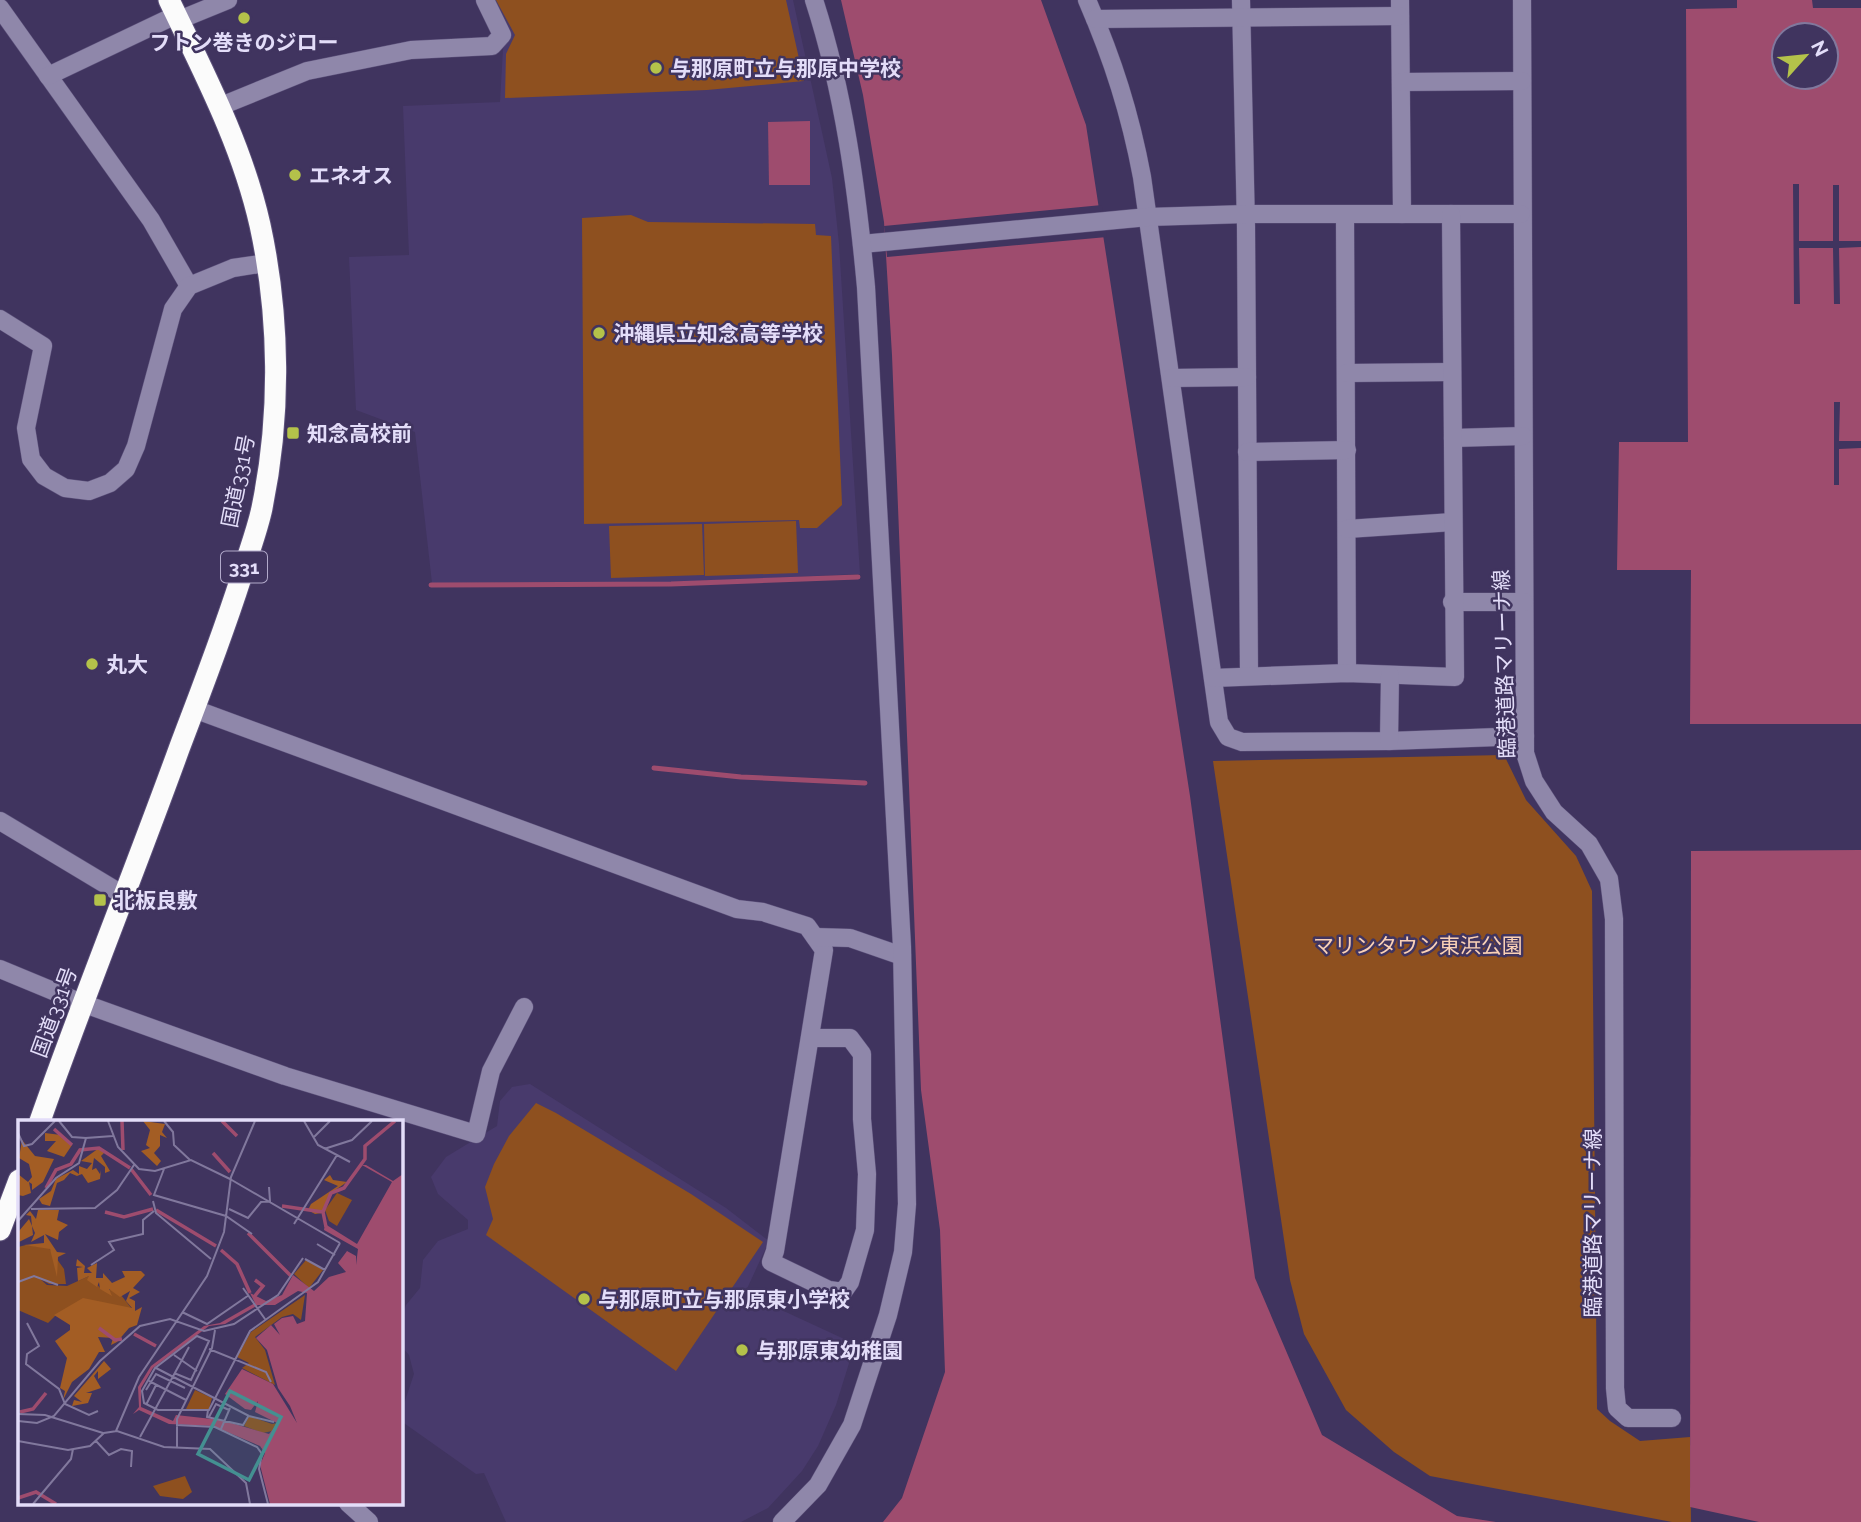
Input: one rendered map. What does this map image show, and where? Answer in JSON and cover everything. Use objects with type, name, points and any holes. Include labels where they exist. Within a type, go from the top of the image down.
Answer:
[{"type":"highway","name":"国道331号","points":[[40,1120],[237,590],[262,510],[270,461],[275,363],[266,263],[255,203],[221,106],[175,12]]},
{"type":"highway","points":[[0,1230],[13,1191]]},
{"type":"street","points":[[48,76],[175,12],[228,0]]},
{"type":"street","points":[[221,106],[307,71],[411,50],[492,46],[502,35],[485,0]]},
{"type":"street","points":[[782,1522],[818,1485],[852,1425],[888,1315],[903,1252],[906,1204],[902,956],[862,244],[839,97],[814,0]]},
{"type":"street","points":[[1087,0],[1120,84],[1131,121],[1148,218],[1219,722],[1228,737],[1242,742],[1389,741],[1525,736]]},
{"type":"street","name":"臨港道路マリーナ線","points":[[1522,0],[1525,753],[1534,781],[1554,812],[1589,844],[1609,879],[1614,919],[1617,1408],[1628,1418],[1672,1419]]},
{"type":"street","points":[[0,8],[151,219],[189,286]]},
{"type":"street","points":[[1095,19],[1241,8],[1400,8],[1402,214]]},
{"type":"street","points":[[1241,8],[1246,214],[1249,676]]},
{"type":"street","points":[[1401,82],[1522,81]]},
{"type":"street","points":[[862,244],[1148,218],[1246,214],[1521,214]]},
{"type":"street","points":[[1213,678],[1347,673],[1454,677],[1451,214]]},
{"type":"street","points":[[1345,215],[1347,673]]},
{"type":"street","points":[[0,319],[43,345],[26,428],[32,459],[44,476],[65,488],[89,491],[110,483],[126,469],[136,446],[173,309],[189,286],[233,268],[266,263]]},
{"type":"street","points":[[1347,373],[1452,372]]},
{"type":"street","points":[[1171,378],[1247,377]]},
{"type":"street","points":[[1453,438],[1523,436]]},
{"type":"street","points":[[1247,452],[1347,450]]},
{"type":"street","points":[[1348,529],[1453,522]]},
{"type":"street","points":[[1452,603],[1524,602]]},
{"type":"street","points":[[1389,741],[1390,675]]},
{"type":"street","points":[[194,709],[737,909],[763,912],[807,926],[824,950],[775,1251],[771,1262],[828,1290],[843,1292],[850,1282],[865,1230],[867,1174],[862,1119],[862,1054],[850,1038],[810,1038]]},
{"type":"street","points":[[0,821],[125,896]]},
{"type":"street","points":[[815,937],[850,938],[902,956]]},
{"type":"street","points":[[0,969],[82,1003],[285,1076],[378,1113],[477,1134],[491,1071],[524,1007]]},
{"type":"street","points":[[349,1504],[369,1522]]},
{"type":"shaded area","name":"沖縄県立知念高等学校","points":[[492,0],[793,0],[832,178],[839,244],[860,574],[670,582],[432,583],[415,432],[356,410],[349,257],[409,255],[403,106],[500,102],[503,49],[510,32]]},
{"type":"shaded area","points":[[841,0],[1041,0],[1086,125],[1190,796],[1255,1278],[1322,1435],[1457,1516],[1496,1522],[883,1522],[902,1498],[945,1372],[940,1230],[921,1090],[892,355],[884,222],[863,95]]},
{"type":"shaded area","points":[[1737,0],[1812,0],[1813,8],[1861,8],[1861,724],[1690,724],[1691,570],[1617,570],[1619,442],[1688,442],[1686,9],[1737,8]]},
{"type":"shaded area","points":[[810,121],[810,185],[769,185],[768,122]]},
{"type":"shaded area","points":[[1861,850],[1861,1522],[1759,1522],[1690,1507],[1691,851]]},
{"type":"shaded area","name":"与那原町立与那原東小学校","points":[[530,1084],[726,1208],[769,1241],[745,1293],[855,1344],[836,1405],[818,1446],[802,1471],[768,1508],[741,1522],[506,1522],[484,1473],[476,1474],[402,1422],[402,1406],[414,1374],[409,1355],[402,1347],[402,1315],[406,1305],[420,1288],[423,1260],[438,1241],[468,1229],[468,1220],[438,1194],[431,1177],[446,1157],[497,1126],[500,1101],[512,1087]]},
{"type":"green space","name":"与那原町立与那原中学校","points":[[496,0],[786,0],[804,81],[707,90],[505,98],[506,54],[515,35]]},
{"type":"green space","points":[[631,215],[648,222],[815,224],[816,235],[831,236],[842,505],[817,528],[800,528],[799,520],[584,524],[582,218]]},
{"type":"green space","points":[[796,521],[798,573],[705,576],[704,524]]},
{"type":"green space","points":[[702,524],[704,575],[611,578],[609,526]]},
{"type":"green space","name":"マリンタウン東浜公園","points":[[1504,755],[1526,800],[1576,856],[1592,891],[1597,1409],[1640,1441],[1690,1437],[1691,1522],[1672,1522],[1430,1476],[1394,1452],[1346,1410],[1304,1334],[1290,1280],[1213,761]]},
{"type":"green space","points":[[536,1103],[691,1194],[763,1242],[676,1371],[486,1235],[493,1219],[485,1187],[509,1136]]},
{"type":"pier","points":[[1793,184],[1799,184],[1799,241],[1833,241],[1833,185],[1839,185],[1839,241],[1861,241],[1861,247],[1839,248],[1840,304],[1834,304],[1833,248],[1799,248],[1800,304],[1794,304]]},
{"type":"pier","points":[[1102,205],[1107,237],[887,257],[884,226]]},
{"type":"pier","points":[[1834,402],[1840,402],[1839,441],[1861,441],[1861,448],[1839,449],[1839,485],[1834,485]]},
{"type":"waterway","points":[[431,585],[671,584],[858,577]]},
{"type":"waterway","points":[[654,768],[741,777],[865,783]]},
{"type":"place","name":"フトン巻きのジロー","points":[[244,18]]},
{"type":"place","name":"与那原町立与那原中学校","points":[[656,68]]},
{"type":"place","name":"エネオス","points":[[295,175]]},
{"type":"place","name":"沖縄県立知念高等学校","points":[[599,333]]},
{"type":"place","name":"知念高校前","points":[[293,433]]},
{"type":"place","name":"丸大","points":[[92,664]]},
{"type":"place","name":"北板良敷","points":[[100,900]]},
{"type":"place","name":"与那原町立与那原東小学校","points":[[584,1299]]},
{"type":"place","name":"与那原東幼稚園","points":[[742,1350]]}]
